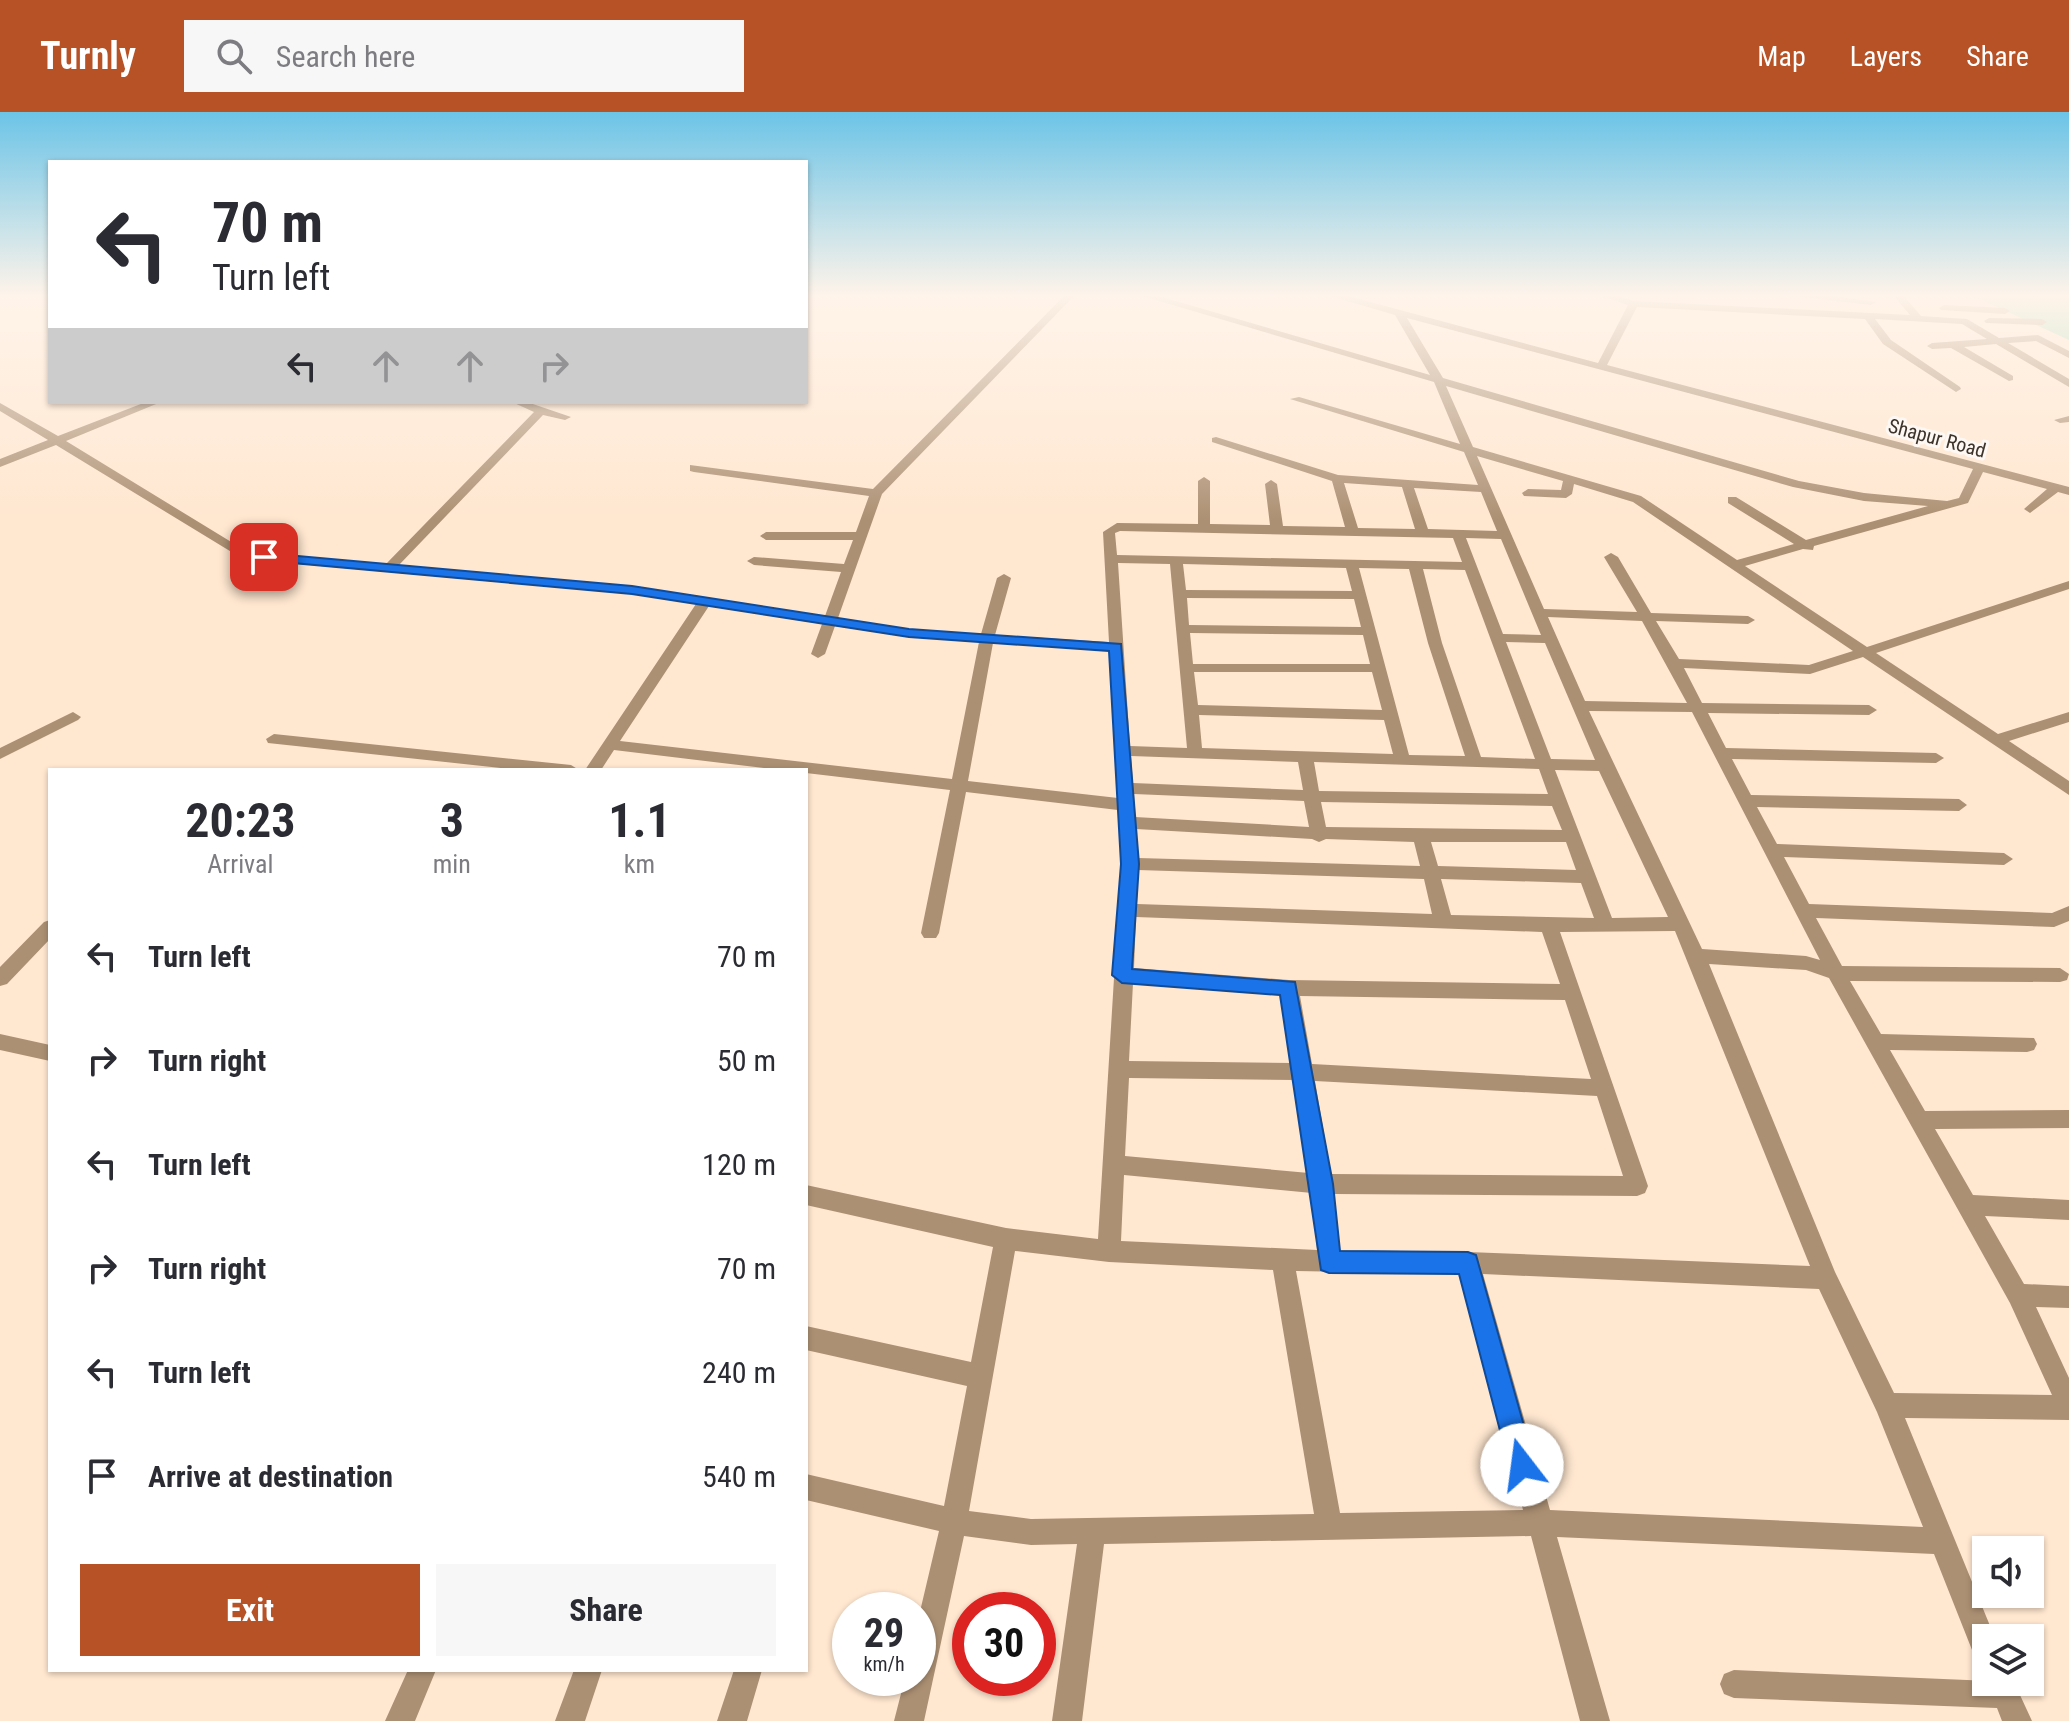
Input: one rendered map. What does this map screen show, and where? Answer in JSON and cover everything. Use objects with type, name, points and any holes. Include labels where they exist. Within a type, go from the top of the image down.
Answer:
[{"type":"street","points":[[818,654],[857,536],[876,493],[997,370]]},
{"type":"street","points":[[1407,370],[1797,484],[1864,497],[1944,504]]},
{"type":"street","points":[[1433,370],[1605,766],[1696,956],[1826,1278],[1887,1405],[1975,1624]]},
{"type":"street","name":"Shapur Road","points":[[1613,370],[2069,491]]},
{"type":"street","points":[[1928,370],[1956,389]]},
{"type":"street","points":[[1996,370],[2009,378]]},
{"type":"street","points":[[2046,370],[2069,384]]},
{"type":"street","points":[[1295,399],[1637,499],[2069,789]]},
{"type":"street","points":[[0,463],[151,404]]},
{"type":"street","points":[[522,404],[565,417]]},
{"type":"street","points":[[0,406],[53,442],[243,555],[706,600],[909,633],[1116,647]]},
{"type":"street","points":[[388,569],[541,411]]},
{"type":"street","points":[[1216,440],[1337,479],[1486,489]]},
{"type":"street","points":[[694,468],[876,493]]},
{"type":"street","points":[[1737,564],[1808,547],[1964,500],[1979,468]]},
{"type":"street","points":[[1337,479],[1353,532]]},
{"type":"street","points":[[1528,493],[1566,494],[1569,479]]},
{"type":"street","points":[[1204,481],[1204,529]]},
{"type":"street","points":[[1271,484],[1277,530]]},
{"type":"street","points":[[1407,484],[1423,533]]},
{"type":"street","points":[[2030,509],[2055,488]]},
{"type":"street","points":[[1732,500],[1808,547]]},
{"type":"street","points":[[1109,1251],[1130,864],[1109,532],[1136,517],[1204,529],[1505,535]]},
{"type":"street","points":[[1458,534],[1605,923]]},
{"type":"street","points":[[766,536],[857,536]]},
{"type":"street","points":[[1611,557],[1674,663],[1836,973],[2018,1295],[2069,1406],[1887,1405]]},
{"type":"street","points":[[1112,559],[1471,566]]},
{"type":"street","points":[[1176,560],[1195,753]]},
{"type":"street","points":[[754,561],[847,568]]},
{"type":"street","points":[[1352,565],[1402,760]]},
{"type":"street","points":[[1415,565],[1435,643],[1475,762]]},
{"type":"street","points":[[930,933],[987,639],[1004,578]]},
{"type":"street","points":[[1674,663],[1810,670],[2069,585]]},
{"type":"street","points":[[1180,594],[1360,595]]},
{"type":"street","points":[[594,768],[706,600]]},
{"type":"street","points":[[1539,613],[1748,620]]},
{"type":"street","points":[[1184,629],[1370,631]]},
{"type":"street","points":[[1498,638],[1551,639]]},
{"type":"street","points":[[1188,668],[1379,668]]},
{"type":"street","points":[[1579,706],[1869,710]]},
{"type":"street","points":[[1193,710],[1391,715]]},
{"type":"street","points":[[0,754],[73,717]]},
{"type":"street","points":[[1997,740],[2069,717]]},
{"type":"street","points":[[274,739],[552,768]]},
{"type":"street","points":[[611,745],[802,768]]},
{"type":"street","points":[[1125,751],[1605,766]]},
{"type":"street","points":[[1719,753],[1936,758]]},
{"type":"street","points":[[1305,759],[1319,836]]},
{"type":"street","points":[[808,769],[1126,805],[1319,836],[1422,839],[1573,836]]},
{"type":"street","points":[[1126,805],[1311,796],[1559,800]]},
{"type":"street","points":[[1745,801],[1959,805]]},
{"type":"street","points":[[1422,839],[1443,920]]},
{"type":"street","points":[[1772,850],[2004,859]]},
{"type":"street","points":[[1130,864],[1588,877]]},
{"type":"street","points":[[1128,910],[1549,925],[1681,924]]},
{"type":"street","points":[[1805,911],[2054,920],[2069,913]]},
{"type":"street","points":[[1115,1165],[1322,1184],[1637,1186],[1549,925]]},
{"type":"street","points":[[0,979],[48,929]]},
{"type":"street","points":[[1696,956],[1806,963],[1836,973],[2060,975]]},
{"type":"street","points":[[1122,975],[1289,988],[1570,992]]},
{"type":"street","points":[[1289,988],[1322,1184],[1329,1262]]},
{"type":"street","points":[[0,1042],[48,1053]]},
{"type":"street","points":[[1875,1042],[2027,1044]]},
{"type":"street","points":[[1121,1069],[1304,1072],[1603,1088]]},
{"type":"street","points":[[1919,1120],[2069,1119]]},
{"type":"street","points":[[808,1195],[1006,1239],[1109,1251],[1329,1262],[1468,1263],[1826,1278]]},
{"type":"street","points":[[1968,1205],[2069,1210]]},
{"type":"street","points":[[909,1721],[954,1522],[1006,1239]]},
{"type":"street","points":[[1283,1260],[1329,1527]]},
{"type":"street","points":[[1468,1263],[1595,1721]]},
{"type":"street","points":[[2018,1295],[2069,1297]]},
{"type":"street","points":[[808,1338],[982,1377]]},
{"type":"street","points":[[808,1488],[954,1522],[1031,1532],[1538,1523],[1939,1541]]},
{"type":"street","points":[[1067,1721],[1092,1531]]},
{"type":"street","points":[[400,1721],[421,1672]]},
{"type":"street","points":[[570,1721],[587,1672]]},
{"type":"street","points":[[732,1721],[747,1672]]},
{"type":"street","points":[[1734,1684],[1972,1688]]},
{"type":"street","points":[[2006,1696],[2017,1721]]},
{"type":"route","points":[[264,557],[632,590],[831,618],[909,633],[1116,647],[1130,864],[1122,975],[1289,988],[1322,1184],[1329,1262],[1468,1263],[1522,1465]]}]
